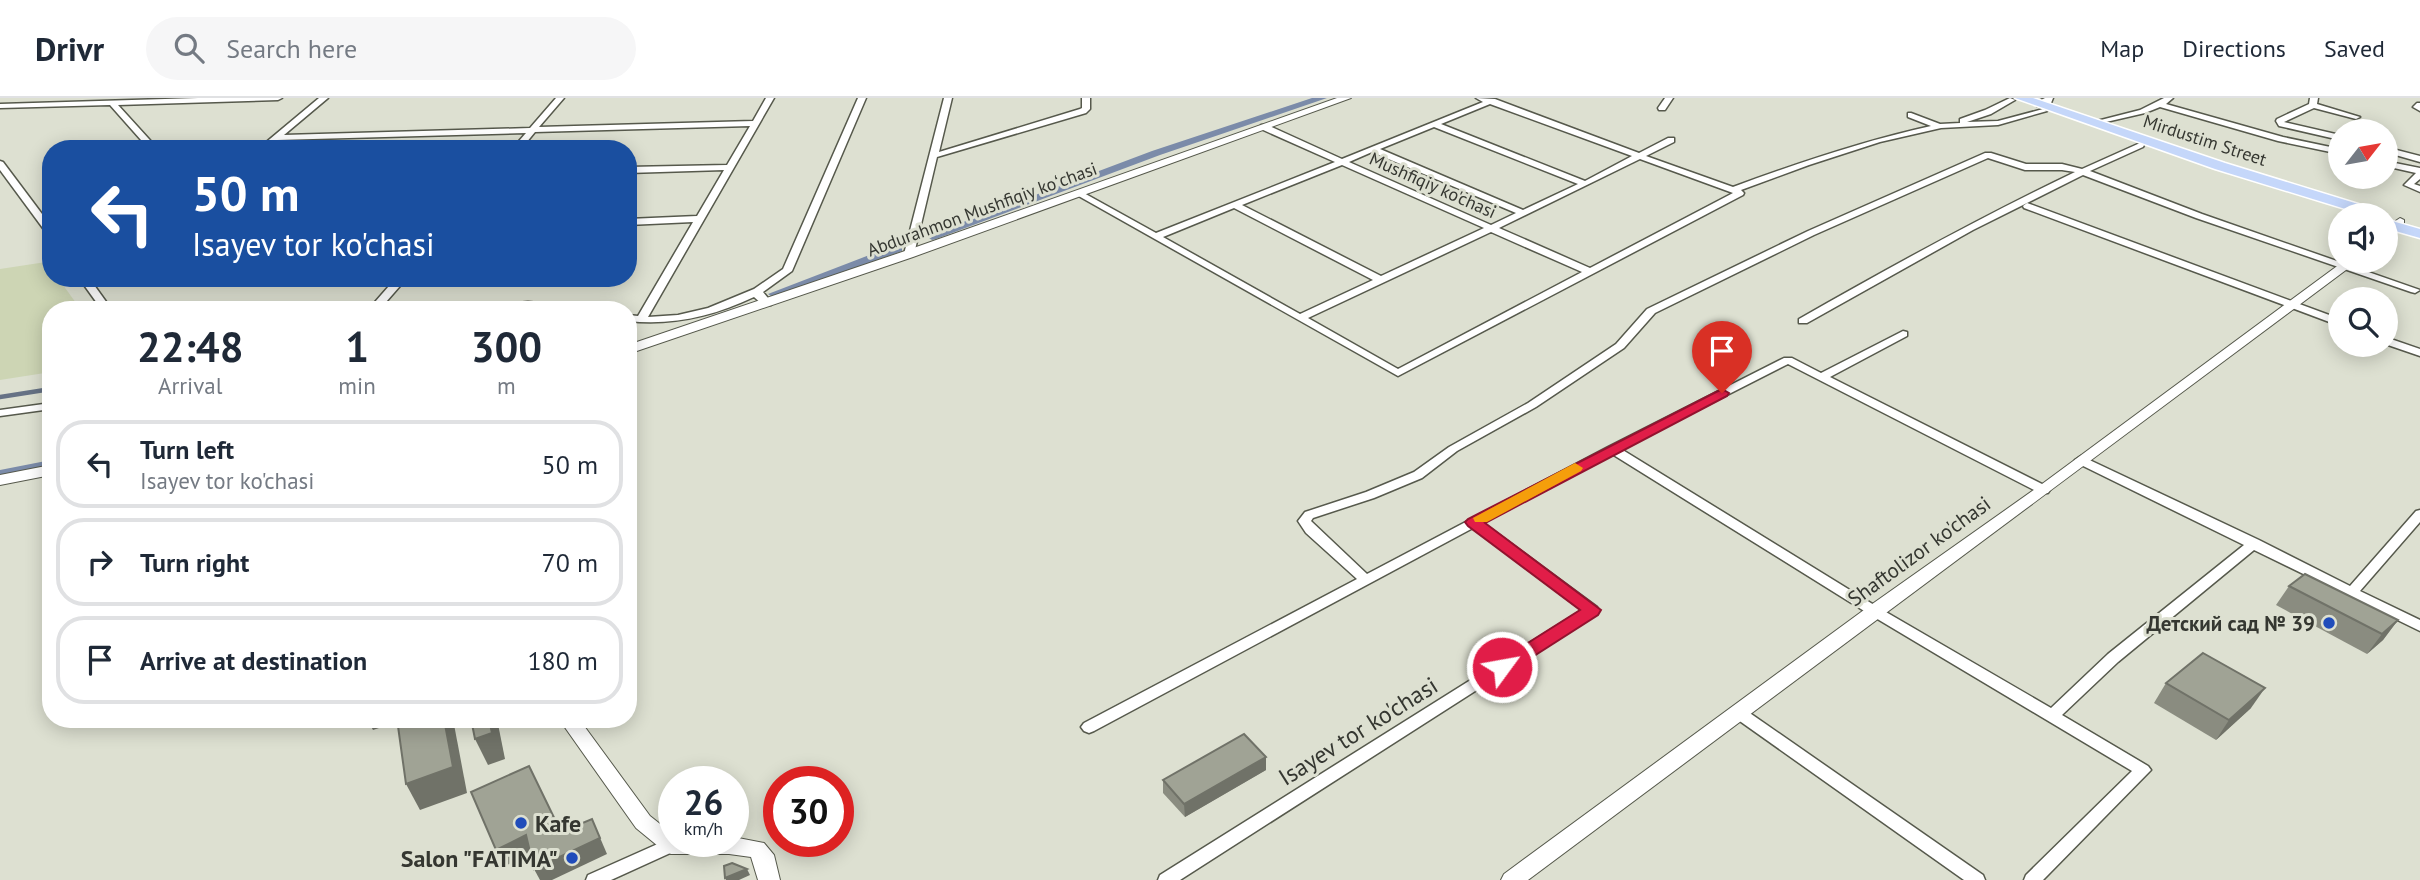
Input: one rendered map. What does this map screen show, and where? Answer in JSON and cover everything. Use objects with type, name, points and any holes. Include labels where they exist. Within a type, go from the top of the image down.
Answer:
[{"type":"main road","name":"Mirdustim Street","points":[[2029,102],[2342,203]]},
{"type":"main road","name":"Mirdustim Street","points":[[2029,102],[2140,145],[2328,205]]},
{"type":"main road","points":[[2398,226],[2420,228]]},
{"type":"main road","points":[[2398,227],[2420,234]]},
{"type":"street","points":[[0,106],[278,98]]},
{"type":"street","points":[[273,140],[324,98]]},
{"type":"street","points":[[524,140],[560,98]]},
{"type":"street","points":[[641,320],[770,98]]},
{"type":"street","points":[[637,319],[659,322],[719,307],[758,291],[787,271],[862,98]]},
{"type":"street","points":[[909,254],[948,98]]},
{"type":"street","points":[[933,156],[1083,111],[1086,109],[1086,98]]},
{"type":"street","name":"Abdurahmon Mushfiqiy koʻchasi","points":[[637,347],[909,254],[1346,98]]},
{"type":"street","points":[[1079,194],[1398,373],[1740,193],[1639,158],[1495,100],[1480,98]]},
{"type":"street","points":[[1662,108],[1669,98]]},
{"type":"street","points":[[2093,123],[2141,113],[2161,105],[2169,98]]},
{"type":"street","points":[[2299,98],[2356,117]]},
{"type":"street","points":[[1154,237],[1495,100]]},
{"type":"street","points":[[2313,101],[2280,121],[2292,128],[2328,136]]},
{"type":"street","points":[[1734,190],[1878,140],[2029,102]]},
{"type":"street","points":[[1911,115],[1941,126],[1998,124],[2029,102]]},
{"type":"street","points":[[112,103],[146,140]]},
{"type":"street","points":[[2161,105],[2328,149]]},
{"type":"street","points":[[275,138],[755,123]]},
{"type":"street","points":[[1436,125],[1585,184]]},
{"type":"street","name":"Mushfiqiy ko'chasi","points":[[1264,127],[1590,272]]},
{"type":"street","points":[[1300,318],[1671,141]]},
{"type":"street","points":[[1804,320],[1920,253],[2082,171],[2140,145]]},
{"type":"street","points":[[1374,150],[1524,213]]},
{"type":"street","points":[[2398,153],[2420,159]]},
{"type":"street","points":[[1366,580],[1311,530],[1304,521],[1309,514],[1370,495],[1418,475],[1453,449],[1532,405],[1620,346],[1651,311],[1811,233],[1988,155],[2025,167],[2062,167],[2082,171],[2199,216],[2328,256]]},
{"type":"street","points":[[0,164],[42,221]]},
{"type":"street","points":[[2398,166],[2420,172],[2408,185],[2420,189]]},
{"type":"street","points":[[637,170],[731,167]]},
{"type":"street","points":[[1235,205],[1381,280]]},
{"type":"street","points":[[2027,206],[2328,318]]},
{"type":"street","points":[[637,222],[701,219]]},
{"type":"street","name":"Shaftolizor ko'chasi","points":[[1512,880],[2335,273]]},
{"type":"street","points":[[2373,273],[2414,290]]},
{"type":"street","points":[[381,301],[394,287]]},
{"type":"street","points":[[758,291],[758,295],[767,303]]},
{"type":"street","points":[[1821,377],[1903,334]]},
{"type":"street","points":[[2398,345],[2420,353]]},
{"type":"street","points":[[1089,727],[1612,449],[1788,360],[2044,490]]},
{"type":"street","points":[[0,414],[42,407]]},
{"type":"street","points":[[1612,449],[1874,611],[2143,770],[2032,880]]},
{"type":"street","points":[[2081,460],[2420,626]]},
{"type":"street","points":[[0,480],[42,472]]},
{"type":"street","points":[[2352,592],[2420,514]]},
{"type":"street","name":"Isayev tor ko'chasi","points":[[1166,880],[1592,610],[1473,522]]},
{"type":"street","points":[[2051,717],[2113,658],[2254,543]]},
{"type":"street","points":[[1739,713],[1977,880]]},
{"type":"street","points":[[575,728],[643,822],[658,834]]},
{"type":"street","points":[[749,848],[757,849],[763,855],[769,880]]},
{"type":"street","points":[[594,880],[658,851]]},
{"type":"green space","points":[[42,263],[42,287],[64,287],[75,301],[42,301],[42,373],[0,380],[0,269]]},
{"type":"building","points":[[2305,574],[2398,620],[2382,634],[2289,586]]},
{"type":"building","points":[[2203,653],[2265,688],[2229,720],[2166,683]]},
{"type":"building","points":[[398,728],[446,728],[453,767],[406,784]]},
{"type":"building","points":[[473,728],[491,728],[492,733],[475,739]]},
{"type":"building","points":[[1244,734],[1266,757],[1184,804],[1163,780]]},
{"type":"building","points":[[529,766],[561,832],[592,819],[600,838],[534,869],[526,835],[496,850],[471,792]]},
{"type":"building","points":[[732,863],[747,869],[725,878],[724,866]]},
{"type":"waterway","points":[[932,236],[1156,153],[1322,98]]},
{"type":"waterway","points":[[774,294],[898,248]]},
{"type":"waterway","points":[[0,397],[42,390]]},
{"type":"waterway","points":[[0,475],[42,467]]},
{"type":"slow traffic","points":[[1481,518],[1575,468]]},
{"type":"place","name":"Детский сад № 39","points":[[2329,623]]},
{"type":"place","name":"Kafe","points":[[521,823]]},
{"type":"place","name":"Salon \"FATIMA\"","points":[[572,858]]},
{"type":"route","points":[[1502,667],[1592,610],[1473,522],[1722,393]]}]
